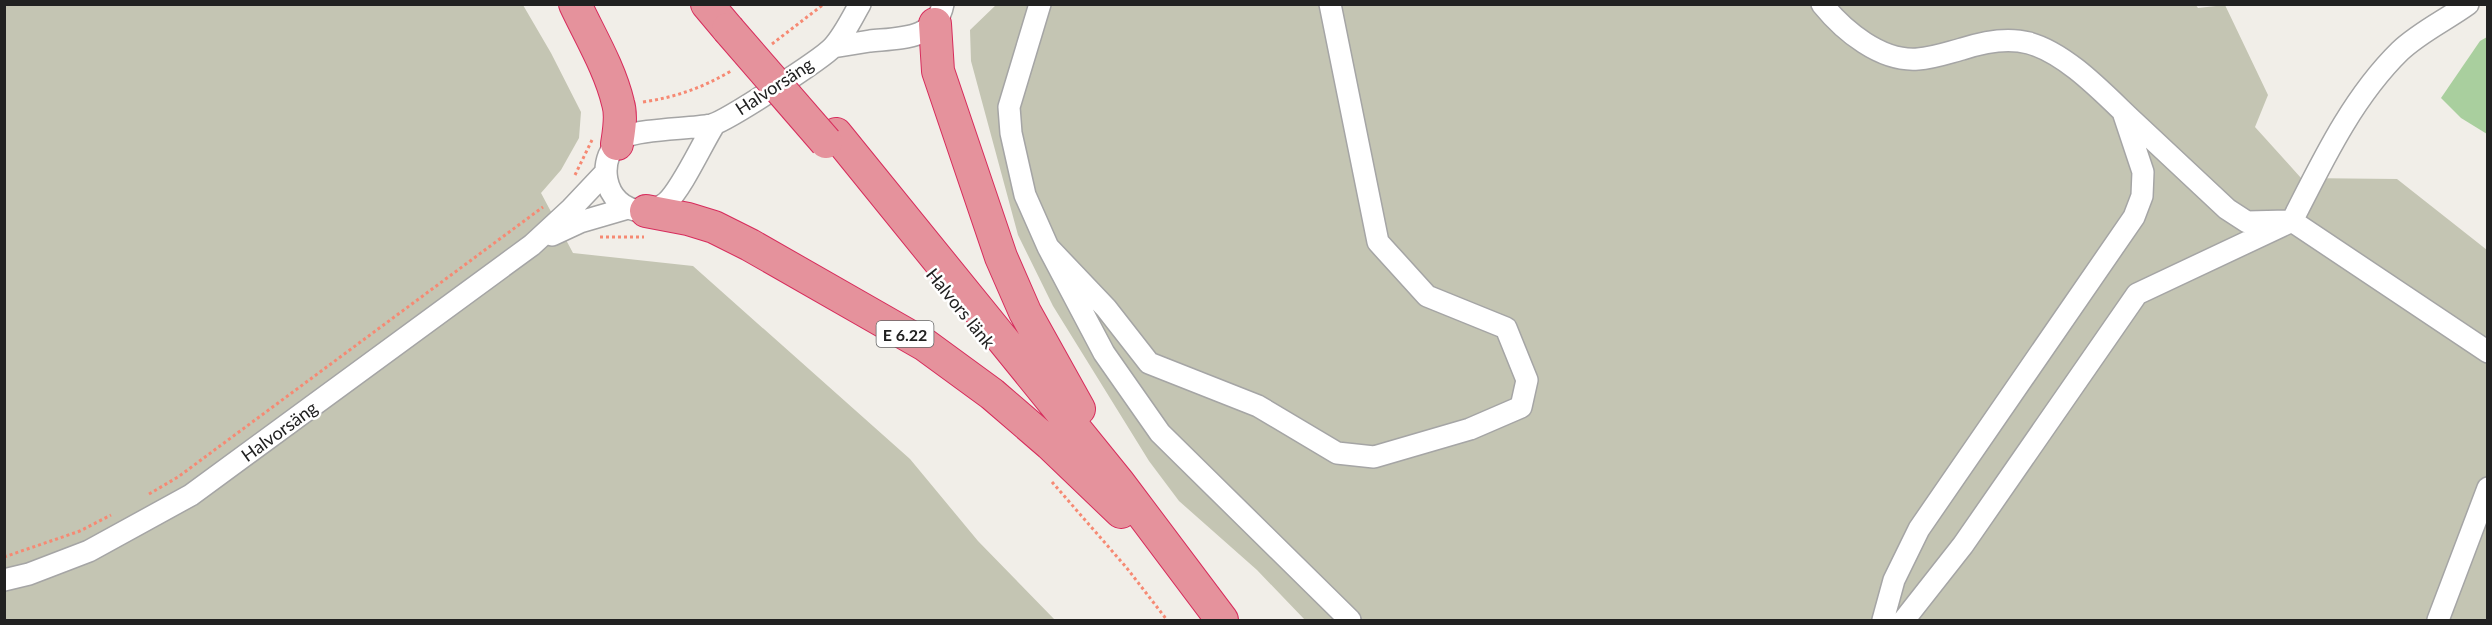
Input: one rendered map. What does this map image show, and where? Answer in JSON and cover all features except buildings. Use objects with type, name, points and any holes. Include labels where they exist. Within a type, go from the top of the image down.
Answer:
[{"type":"highway","points":[[575,4],[619,104],[620,125],[605,141]]},
{"type":"highway","name":"Halvors länk","points":[[707,4],[730,19],[1119,483],[1222,621]]},
{"type":"highway","name":"E 6.22","points":[[939,14],[938,71],[1001,257],[1026,312],[1119,483]]},
{"type":"highway","name":"Halvors länk","points":[[831,138],[1127,517],[1205,621]]},
{"type":"highway","name":"E 6.22","points":[[639,219],[688,219],[714,227],[750,245],[925,345],[992,394],[1050,444],[1127,517]]},
{"type":"street","name":"Halvorsäng","points":[[4,580],[29,574],[89,551],[190,495],[576,215],[606,173],[605,141],[636,134],[714,124],[782,83],[833,47],[860,4]]},
{"type":"street","points":[[1040,4],[1009,106],[1011,133],[1025,195],[1048,247],[1104,353],[1160,433],[1350,621]]},
{"type":"street","points":[[1048,247],[1106,308],[1149,363],[1258,406],[1337,453],[1374,457],[1470,429],[1521,407],[1527,380],[1506,328],[1427,296],[1378,242],[1330,4]]},
{"type":"street","points":[[1822,4],[1835,20],[1869,45],[1890,56],[1915,60],[1980,43],[2008,40],[2030,43],[2049,51],[2084,75],[2227,210],[2247,222],[2292,221],[2487,352]]},
{"type":"street","points":[[1904,621],[1963,545],[2137,294],[2292,221],[2354,107],[2379,74],[2402,50],[2468,4]]},
{"type":"street","name":"Halvorsäng","points":[[833,47],[910,37],[923,33],[939,14]]},
{"type":"street","points":[[1883,621],[1894,580],[1919,529],[2134,218],[2142,196],[2143,172],[2123,112]]},
{"type":"street","name":"Halvorsäng","points":[[576,215],[639,219],[667,202],[714,124]]},
{"type":"street","points":[[606,173],[609,190],[639,219]]},
{"type":"street","points":[[2438,621],[2487,488]]},
{"type":"path","points":[[763,50],[824,4]]},
{"type":"path","points":[[619,104],[670,98],[692,92],[736,68]]},
{"type":"path","points":[[605,141],[560,192],[590,235],[597,237],[639,219]]},
{"type":"path","points":[[140,500],[206,457],[547,204]]},
{"type":"path","points":[[1047,476],[1126,567],[1167,621]]},
{"type":"path","points":[[4,557],[80,531],[120,510]]},
{"type":"shaded area","points":[[997,4],[2195,4],[2198,8],[2225,5],[2268,95],[2255,127],[2301,178],[2397,179],[2487,250],[2487,620],[1305,620],[1257,570],[1179,501],[1149,461],[1053,306],[1018,235],[971,61],[970,30]]},
{"type":"shaded area","points":[[4,5],[523,5],[581,112],[579,138],[561,170],[541,193],[573,253],[693,266],[910,459],[978,541],[1055,620],[5,620]]},
{"type":"green space","points":[[2487,37],[2487,134],[2461,118],[2441,98],[2480,41]]}]
